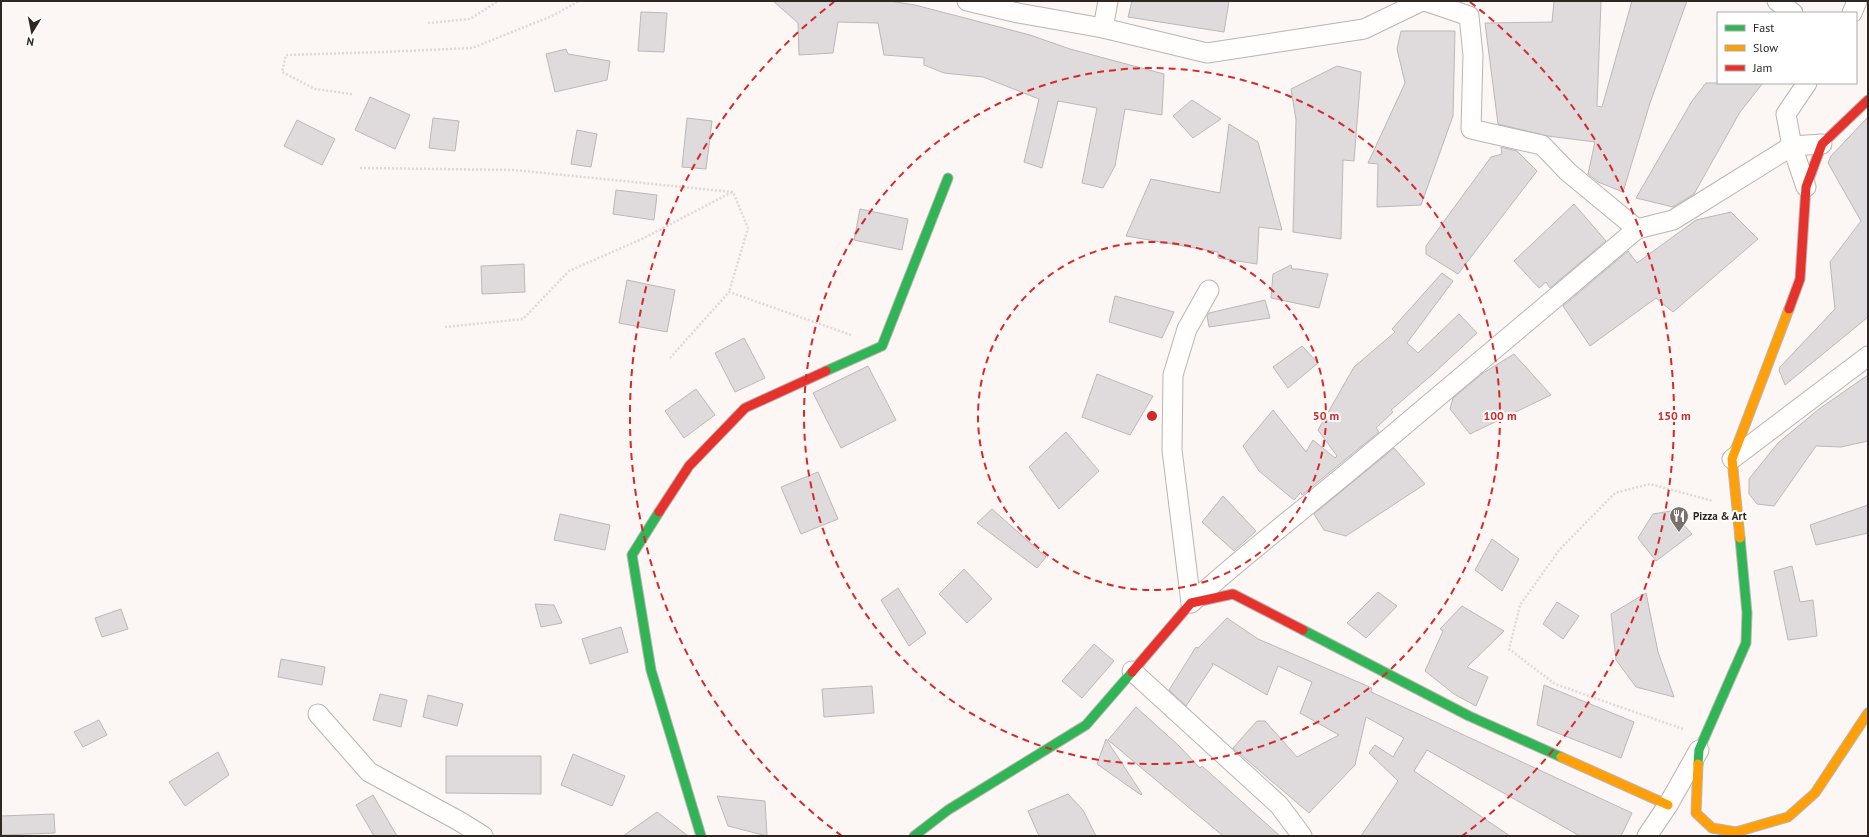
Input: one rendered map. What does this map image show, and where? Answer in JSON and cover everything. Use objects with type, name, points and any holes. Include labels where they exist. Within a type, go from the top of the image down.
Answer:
[{"type":"street","points":[[967,1],[1018,13],[1103,28],[1206,53],[1364,30],[1422,1]]},
{"type":"street","points":[[1103,28],[1108,1]]},
{"type":"street","points":[[1425,1],[1469,16],[1473,55],[1472,129],[1542,145],[1568,172],[1637,229]]},
{"type":"street","points":[[1777,1],[1791,12]]},
{"type":"street","points":[[1852,12],[1858,1]]},
{"type":"street","points":[[1806,84],[1786,114],[1792,146],[1806,187]]},
{"type":"street","points":[[1647,836],[1668,805],[1702,743],[1746,643],[1747,613],[1732,459],[1800,278],[1806,187],[1822,144],[1868,100]]},
{"type":"street","points":[[914,836],[948,810],[1086,725],[1191,603],[1229,569],[1375,450],[1637,229],[1673,220],[1792,146],[1822,144]]},
{"type":"street","points":[[701,836],[651,670],[632,555],[689,466],[745,408],[882,346],[948,178]]},
{"type":"street","points":[[1191,603],[1172,450],[1173,375],[1187,329],[1209,290]]},
{"type":"street","points":[[1732,459],[1868,356]]},
{"type":"street","points":[[1191,603],[1232,594],[1469,716],[1668,805]]},
{"type":"street","points":[[1132,671],[1279,805],[1302,836]]},
{"type":"street","points":[[1702,743],[1696,814],[1712,828],[1736,834],[1788,817],[1815,793],[1868,713]]},
{"type":"street","points":[[318,714],[369,772],[459,821],[483,836]]},
{"type":"path","points":[[428,23],[470,19],[498,1]]},
{"type":"path","points":[[352,94],[315,89],[282,72],[286,55],[472,48],[552,16],[579,1]]},
{"type":"path","points":[[360,168],[514,170],[733,192]]},
{"type":"path","points":[[670,358],[729,292],[748,228],[733,192]]},
{"type":"path","points":[[445,327],[523,319],[569,271],[644,238],[733,192]]},
{"type":"path","points":[[729,292],[882,346]]},
{"type":"path","points":[[1702,743],[1555,684],[1509,649],[1520,605],[1560,549],[1615,493],[1650,484],[1736,507]]},
{"type":"building","points":[[773,1],[890,1],[915,5],[1030,35],[1070,49],[1164,74],[1162,115],[1125,109],[1115,166],[1103,188],[1082,183],[1097,108],[1058,101],[1042,168],[1024,162],[1039,99],[983,77],[944,73],[924,65],[924,58],[884,55],[878,23],[838,22],[833,53],[799,55],[798,23]]},
{"type":"building","points":[[1132,1],[1229,1],[1224,32],[1128,17]]},
{"type":"building","points":[[1554,1],[1601,1],[1597,106],[1602,107],[1632,1],[1687,1],[1650,103],[1623,192],[1598,182],[1588,174],[1595,142],[1548,136],[1498,124],[1485,23],[1552,22]]},
{"type":"building","points":[[641,12],[667,13],[664,52],[638,51]]},
{"type":"building","points":[[1401,31],[1455,31],[1453,116],[1421,205],[1377,207],[1378,164],[1368,163],[1405,83],[1397,49]]},
{"type":"building","points":[[566,49],[568,54],[610,61],[607,80],[555,92],[546,54]]},
{"type":"building","points":[[1337,66],[1361,72],[1354,161],[1343,160],[1341,239],[1293,232],[1296,120],[1291,89]]},
{"type":"building","points":[[1706,83],[1762,84],[1740,112],[1694,194],[1673,207],[1636,198],[1692,101]]},
{"type":"building","points":[[370,97],[410,115],[395,149],[355,130]]},
{"type":"building","points":[[1192,100],[1221,119],[1193,138],[1173,116]]},
{"type":"building","points":[[1868,117],[1868,317],[1785,385],[1779,370],[1780,367],[1835,309],[1830,262],[1861,221],[1828,163],[1831,156]]},
{"type":"building","points":[[433,118],[459,121],[455,151],[429,148]]},
{"type":"building","points":[[687,118],[712,121],[706,169],[682,167]]},
{"type":"building","points":[[297,120],[335,139],[322,165],[284,146]]},
{"type":"building","points":[[1229,124],[1258,142],[1282,230],[1259,227],[1257,264],[1218,258],[1218,252],[1126,236],[1151,179],[1220,193]]},
{"type":"building","points":[[577,130],[597,134],[591,167],[571,164]]},
{"type":"building","points":[[1501,147],[1517,151],[1537,171],[1458,274],[1426,254],[1426,246],[1491,157],[1502,154]]},
{"type":"building","points":[[616,190],[657,195],[654,220],[613,214]]},
{"type":"building","points":[[1574,204],[1606,241],[1550,288],[1546,282],[1539,288],[1514,261]]},
{"type":"building","points":[[860,209],[908,219],[902,250],[854,240]]},
{"type":"building","points":[[1731,212],[1758,239],[1673,312],[1656,298],[1590,346],[1563,306],[1628,251],[1637,263],[1696,220]]},
{"type":"building","points":[[524,264],[525,292],[482,294],[481,266]]},
{"type":"building","points":[[1291,265],[1292,269],[1328,274],[1319,308],[1271,298],[1273,274]]},
{"type":"building","points":[[1442,273],[1453,281],[1407,343],[1418,353],[1459,314],[1477,333],[1391,410],[1393,412],[1376,428],[1379,432],[1302,495],[1301,492],[1294,500],[1259,471],[1243,446],[1273,410],[1306,452],[1313,440],[1335,458],[1337,456],[1318,430],[1354,367],[1395,332],[1392,329]]},
{"type":"building","points":[[627,280],[675,290],[667,332],[619,323]]},
{"type":"building","points":[[1115,296],[1174,312],[1162,338],[1109,322]]},
{"type":"building","points":[[1265,300],[1270,318],[1209,327],[1207,316],[1209,313]]},
{"type":"building","points":[[744,338],[765,378],[735,392],[715,353]]},
{"type":"building","points":[[1302,346],[1318,363],[1288,388],[1273,367]]},
{"type":"building","points":[[1514,354],[1551,395],[1470,434],[1450,409],[1453,398],[1483,373]]},
{"type":"building","points":[[868,366],[896,420],[841,448],[813,393]]},
{"type":"building","points":[[1097,374],[1153,396],[1130,435],[1082,417]]},
{"type":"building","points":[[1868,375],[1868,441],[1841,447],[1816,446],[1774,506],[1757,504],[1749,494],[1749,479],[1778,443],[1819,409]]},
{"type":"building","points":[[696,389],[715,415],[684,438],[665,411]]},
{"type":"building","points":[[1066,432],[1099,471],[1059,509],[1029,467]]},
{"type":"building","points":[[1394,448],[1425,484],[1346,536],[1324,530],[1314,514]]},
{"type":"building","points":[[818,472],[838,519],[801,534],[781,487]]},
{"type":"building","points":[[1223,496],[1256,531],[1234,551],[1202,522]]},
{"type":"building","points":[[1868,505],[1868,533],[1816,545],[1810,525]]},
{"type":"building","points":[[992,509],[1046,557],[1037,568],[977,523]]},
{"type":"building","points":[[1671,511],[1692,534],[1656,561],[1638,538],[1653,514]]},
{"type":"building","points":[[560,514],[610,525],[605,550],[554,540]]},
{"type":"building","points":[[1492,539],[1519,559],[1502,591],[1475,570]]},
{"type":"building","points":[[1792,566],[1800,602],[1813,600],[1817,636],[1788,640],[1774,571]]},
{"type":"building","points":[[964,569],[992,599],[967,623],[939,594]]},
{"type":"building","points":[[898,588],[926,633],[909,646],[881,600]]},
{"type":"building","points":[[1378,592],[1397,606],[1366,638],[1347,623]]},
{"type":"building","points":[[1646,593],[1658,652],[1674,697],[1636,687],[1616,660],[1611,614]]},
{"type":"building","points":[[1557,602],[1579,616],[1563,639],[1543,624]]},
{"type":"building","points":[[535,604],[554,605],[562,623],[541,627]]},
{"type":"building","points":[[1462,606],[1504,631],[1467,667],[1488,677],[1476,706],[1454,694],[1425,671],[1443,631],[1440,629]]},
{"type":"building","points":[[121,609],[128,629],[102,637],[95,618]]},
{"type":"building","points":[[1227,618],[1258,639],[1372,688],[1371,692],[1632,813],[1621,836],[1580,836],[1427,750],[1414,771],[1510,836],[1361,836],[1398,781],[1369,753],[1375,745],[1393,757],[1404,738],[1366,717],[1355,765],[1309,813],[1233,748],[1257,721],[1265,721],[1297,757],[1339,735],[1300,713],[1312,682],[1278,666],[1267,695],[1212,663],[1213,665],[1186,706],[1169,690],[1196,647],[1198,648]]},
{"type":"building","points":[[621,627],[628,652],[590,664],[582,639]]},
{"type":"building","points":[[1094,644],[1114,661],[1082,698],[1062,681]]},
{"type":"building","points":[[281,659],[325,667],[322,685],[278,677]]},
{"type":"building","points":[[1544,685],[1634,722],[1621,758],[1537,725]]},
{"type":"building","points":[[872,686],[874,713],[824,717],[822,689]]},
{"type":"building","points":[[380,694],[407,700],[401,727],[373,720]]},
{"type":"building","points":[[428,695],[463,704],[457,726],[423,717]]},
{"type":"building","points":[[1136,707],[1178,745],[1200,768],[1202,766],[1280,836],[1223,836],[1108,740]]},
{"type":"building","points":[[99,720],[107,735],[83,747],[74,732]]},
{"type":"building","points":[[1106,739],[1142,794],[1141,795],[1097,764]]},
{"type":"building","points":[[218,752],[229,775],[185,806],[169,782]]},
{"type":"building","points":[[573,754],[625,776],[612,806],[561,785]]},
{"type":"building","points":[[446,756],[541,756],[541,794],[446,793]]},
{"type":"building","points":[[1068,794],[1083,810],[1096,836],[1039,836],[1028,811]]},
{"type":"building","points":[[373,795],[397,836],[374,836],[356,805]]},
{"type":"building","points":[[717,796],[765,801],[767,836],[728,826]]},
{"type":"building","points":[[657,812],[688,836],[623,836]]},
{"type":"building","points":[[54,814],[55,833],[1,835],[1,816]]},
{"type":"traffic: fast","points":[[826,371],[882,346],[948,178]]},
{"type":"traffic: fast","points":[[659,512],[632,555],[651,670],[701,836]]},
{"type":"traffic: fast","points":[[1698,764],[1699,750],[1746,643],[1747,613],[1740,538]]},
{"type":"traffic: fast","points":[[1303,630],[1469,716],[1561,757]]},
{"type":"traffic: fast","points":[[914,836],[948,810],[1086,725],[1132,672]]},
{"type":"traffic: slow","points":[[1740,538],[1732,459],[1789,309]]},
{"type":"traffic: slow","points":[[1698,764],[1696,813],[1712,828],[1736,832],[1788,817],[1815,793],[1868,713]]},
{"type":"traffic: slow","points":[[1561,757],[1668,805]]},
{"type":"traffic: jam","points":[[1789,309],[1800,279],[1806,187],[1822,144],[1868,100]]},
{"type":"traffic: jam","points":[[659,512],[689,466],[745,408],[826,371]]},
{"type":"traffic: jam","points":[[1132,672],[1191,603],[1233,594],[1303,630]]},
{"type":"place","name":"Pizza & Art","points":[[1679,533]]}]
